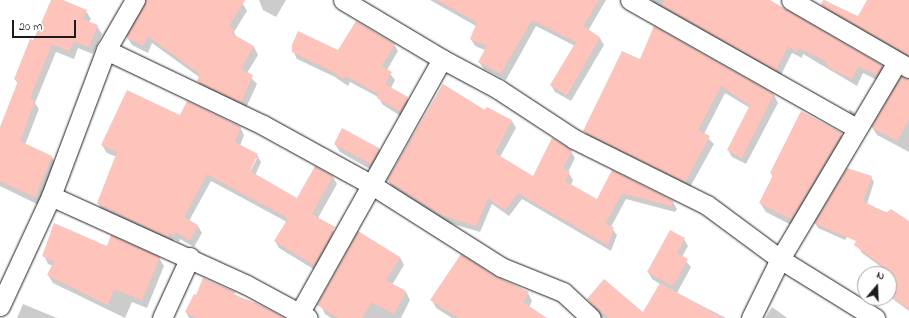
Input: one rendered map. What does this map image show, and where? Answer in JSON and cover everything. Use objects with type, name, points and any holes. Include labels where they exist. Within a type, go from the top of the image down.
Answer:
[{"type":"street","points":[[0,306],[51,196],[106,50],[135,0]]},
{"type":"street","points":[[343,0],[442,59],[498,88],[574,139],[707,205],[780,259],[875,318]]},
{"type":"street","points":[[630,0],[856,128]]},
{"type":"street","points":[[751,318],[780,259],[856,128],[903,65],[791,0]]},
{"type":"street","points":[[106,50],[263,125],[372,186],[501,267],[563,292],[591,318]]},
{"type":"street","points":[[51,196],[190,258],[304,315],[372,186],[442,59]]},
{"type":"street","points":[[162,318],[190,258]]},
{"type":"building","points":[[51,0],[63,0],[87,10],[83,19],[98,25],[89,47],[74,41],[69,51],[52,44],[30,98],[35,100],[20,141],[52,156],[35,197],[0,181],[0,127],[18,81],[14,79],[30,39],[34,40]]},
{"type":"building","points":[[146,0],[245,0],[229,26],[234,29],[231,33],[254,46],[241,69],[253,75],[241,102],[197,81],[200,74],[148,36],[143,45],[126,37]]},
{"type":"building","points":[[437,0],[599,0],[583,26],[600,37],[567,95],[550,85],[576,42],[532,20],[501,73],[478,62],[487,46],[470,39],[477,22]]},
{"type":"building","points":[[664,0],[770,0],[882,65],[877,75],[858,66],[852,79],[828,67],[826,61],[799,48],[797,51],[788,46],[776,70],[662,5]]},
{"type":"building","points":[[823,0],[858,16],[867,0],[909,0],[909,55],[821,5]]},
{"type":"building","points":[[356,21],[395,44],[381,66],[392,72],[385,84],[408,97],[400,111],[377,98],[379,94],[346,76],[343,79],[330,70],[292,52],[292,45],[298,31],[338,50]]},
{"type":"building","points":[[654,26],[774,94],[742,158],[727,150],[750,105],[721,86],[698,130],[710,136],[685,182],[583,131],[622,51],[640,59]]},
{"type":"building","points":[[901,76],[909,79],[909,119],[897,141],[871,127]]},
{"type":"building","points":[[443,84],[485,110],[487,107],[512,120],[495,153],[533,176],[552,138],[572,150],[563,168],[570,172],[565,181],[597,199],[612,170],[674,201],[671,206],[622,193],[605,224],[614,227],[608,245],[518,193],[505,210],[488,198],[476,226],[442,215],[387,180]]},
{"type":"building","points":[[127,90],[180,115],[187,101],[241,127],[235,142],[258,154],[250,171],[297,198],[315,166],[333,176],[312,214],[335,227],[314,265],[274,241],[287,220],[286,217],[207,174],[184,217],[198,225],[190,240],[176,232],[175,235],[170,233],[168,237],[97,203],[117,152],[101,145]]},
{"type":"building","points":[[801,111],[842,133],[791,219],[759,203],[773,175],[770,173]]},
{"type":"building","points":[[342,128],[379,148],[371,164],[334,144]]},
{"type":"building","points":[[847,168],[872,176],[863,201],[886,213],[891,209],[909,221],[909,309],[897,301],[897,266],[883,266],[854,245],[856,241],[814,223]]},
{"type":"building","points":[[54,223],[107,246],[111,235],[160,257],[142,300],[114,289],[108,305],[47,275],[54,261],[42,256]]},
{"type":"building","points":[[670,230],[685,238],[677,253],[688,259],[673,286],[647,272]]},
{"type":"building","points":[[358,231],[400,257],[386,280],[406,291],[394,314],[372,302],[362,318],[338,318],[317,305]]},
{"type":"building","points":[[461,254],[495,276],[529,292],[523,302],[547,318],[459,318],[430,300]]},
{"type":"building","points":[[203,278],[235,292],[234,295],[256,303],[285,318],[196,318],[185,312],[194,294],[196,295]]},
{"type":"building","points":[[604,279],[643,312],[660,283],[723,318],[609,318],[587,299]]}]
